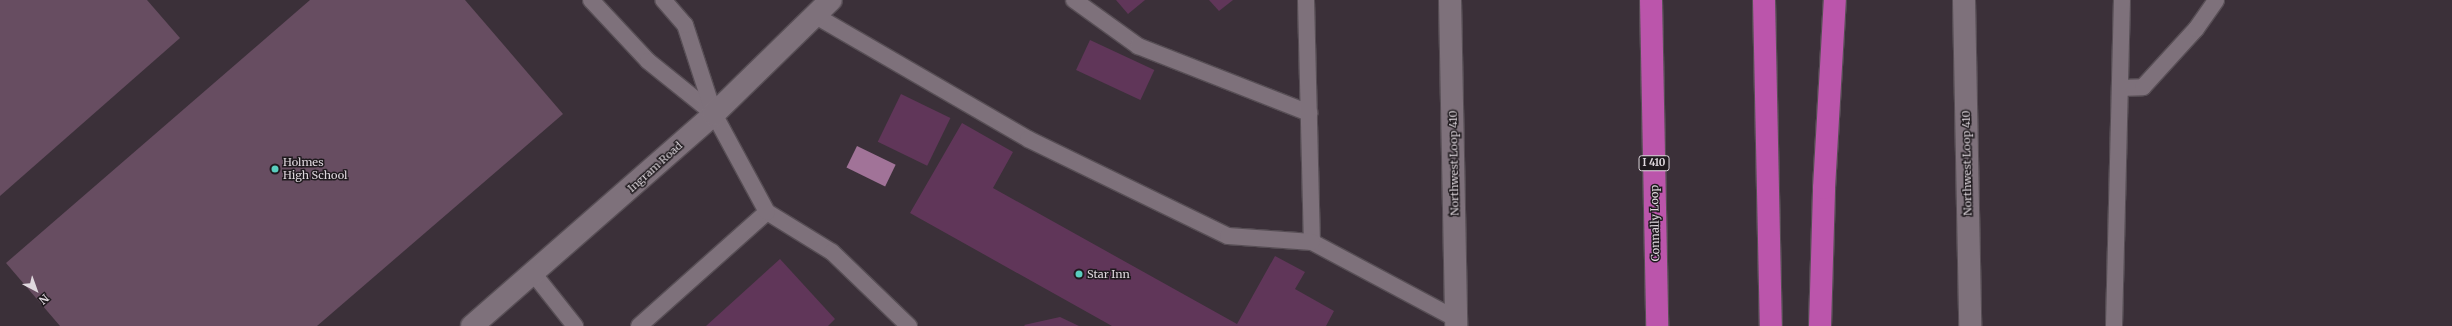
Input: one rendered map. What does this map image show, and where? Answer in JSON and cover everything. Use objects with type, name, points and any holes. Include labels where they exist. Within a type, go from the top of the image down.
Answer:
[{"type":"highway","name":"Connally Loop","points":[[1650,0],[1657,326]]},
{"type":"highway","points":[[1764,0],[1771,326]]},
{"type":"highway","points":[[1820,326],[1823,210],[1835,0]]},
{"type":"main road","name":"Ingram Road","points":[[472,326],[714,114],[831,0]]},
{"type":"main road","name":"Northwest Loop 410","points":[[1450,0],[1456,322]]},
{"type":"main road","name":"Northwest Loop 410","points":[[1964,0],[1970,326]]},
{"type":"lane","points":[[591,0],[648,61],[714,114]]},
{"type":"lane","points":[[663,0],[685,25],[714,114],[767,212],[832,252],[909,326]]},
{"type":"lane","points":[[1074,0],[1138,46],[1309,113]]},
{"type":"lane","points":[[1306,0],[1312,242]]},
{"type":"lane","points":[[2120,88],[2143,87],[2196,29],[2216,0]]},
{"type":"lane","points":[[2114,326],[2122,2]]},
{"type":"lane","points":[[816,16],[1028,139],[1228,236],[1312,242],[1456,322]]},
{"type":"lane","points":[[639,326],[767,212]]},
{"type":"lane","points":[[533,273],[575,326]]},
{"type":"shaded area","points":[[0,0],[147,0],[180,38],[0,196]]},
{"type":"shaded area","points":[[310,0],[465,0],[563,114],[317,326],[60,326],[6,263]]},
{"type":"shaded area","points":[[857,146],[896,165],[885,186],[846,168]]},
{"type":"building","points":[[1116,0],[1145,0],[1128,14]]},
{"type":"building","points":[[1209,0],[1233,0],[1219,11]]},
{"type":"building","points":[[1090,40],[1154,70],[1140,100],[1076,70]]},
{"type":"building","points":[[901,94],[950,118],[927,166],[878,142]]},
{"type":"building","points":[[962,123],[1013,152],[993,188],[1237,324],[1275,256],[1305,272],[1295,289],[1334,311],[1326,326],[1112,326],[910,213]]},
{"type":"building","points":[[780,259],[835,319],[828,326],[706,326]]},
{"type":"building","points":[[1060,317],[1079,326],[1024,325]]},
{"type":"place","name":"Holmes High School","points":[[275,169]]},
{"type":"place","name":"Star Inn","points":[[1079,274]]}]
